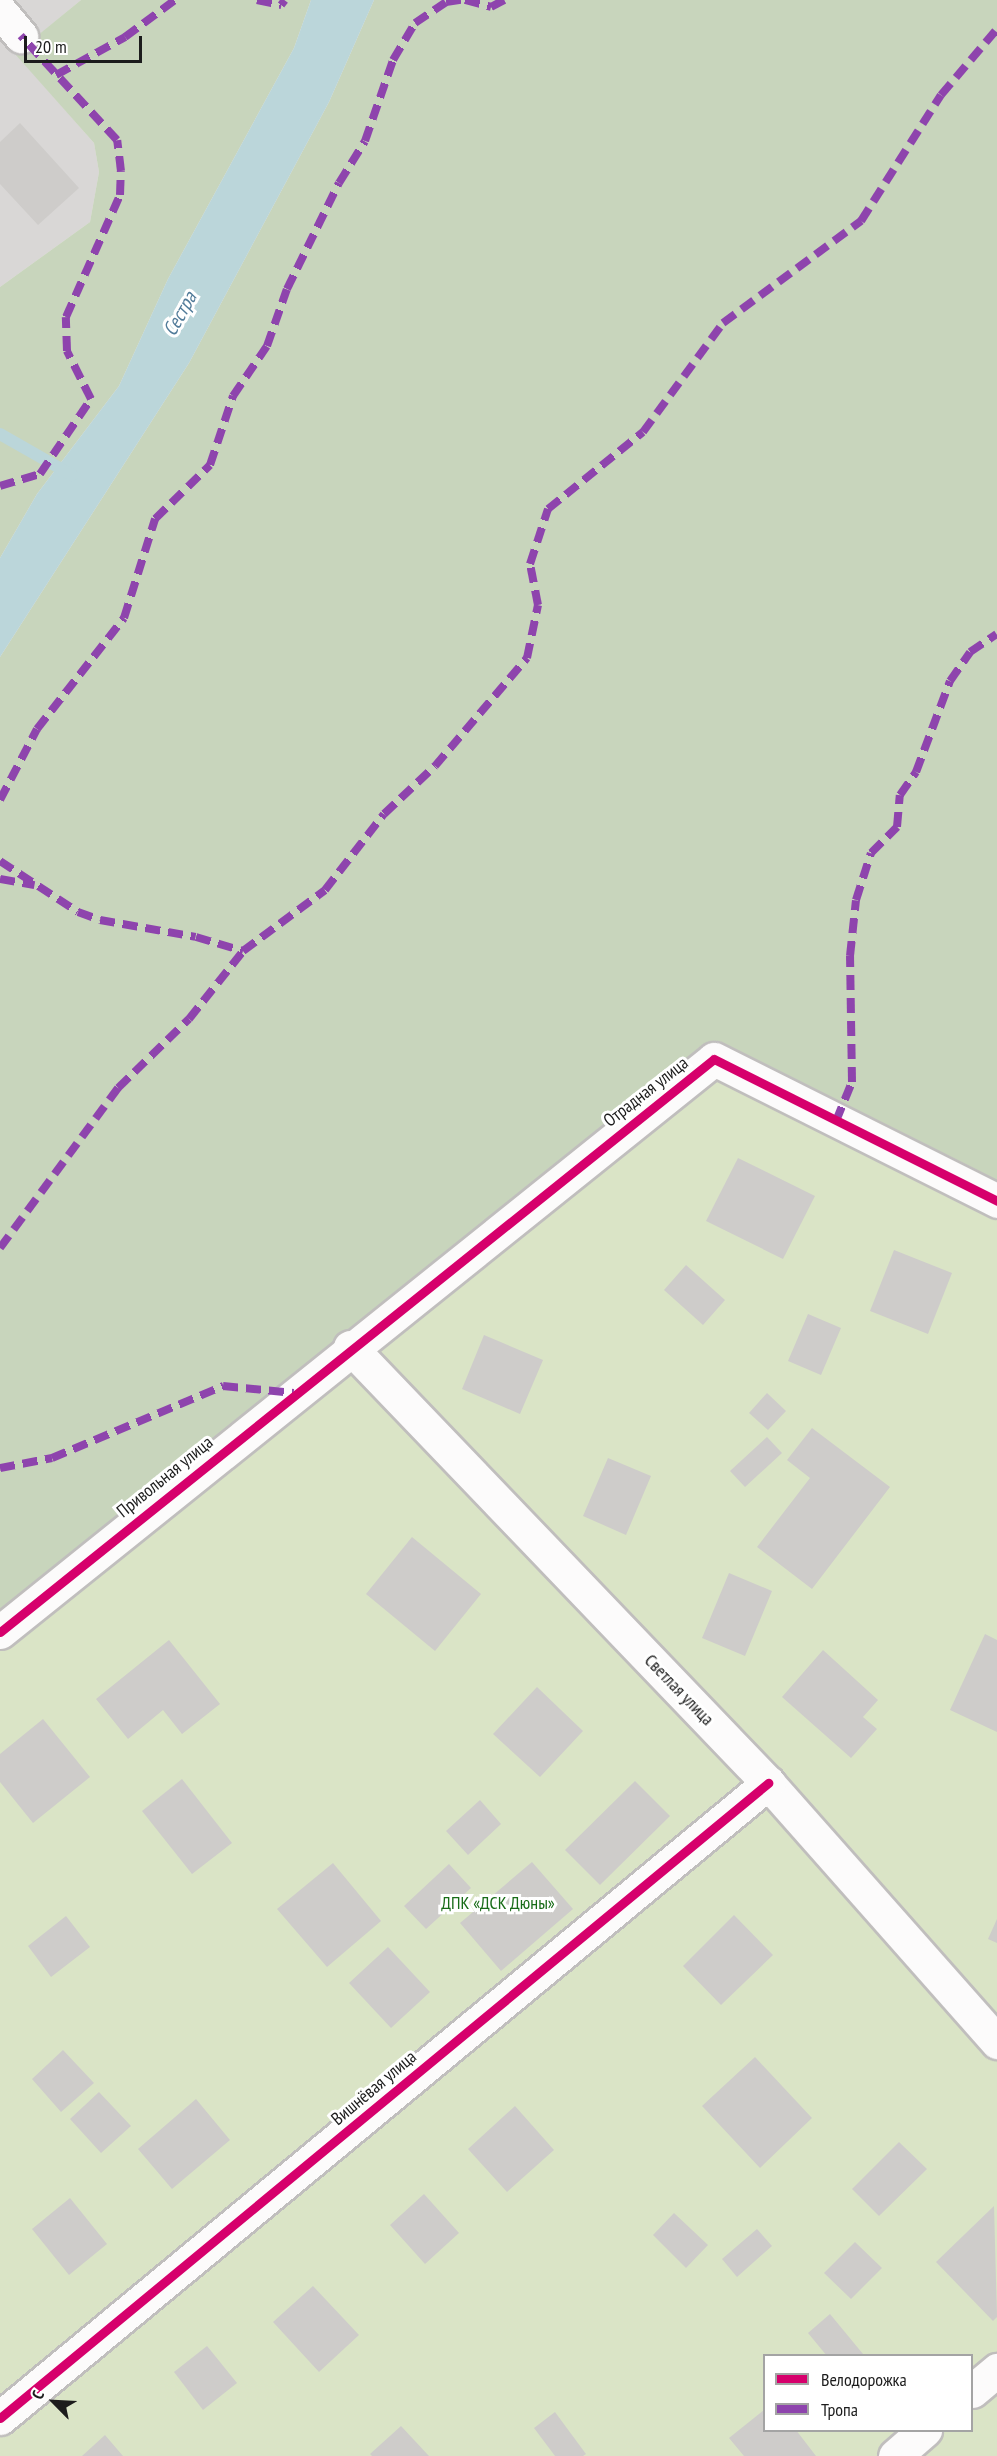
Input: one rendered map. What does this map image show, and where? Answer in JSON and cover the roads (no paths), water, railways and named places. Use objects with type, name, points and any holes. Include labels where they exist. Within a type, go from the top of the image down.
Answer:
[{"type":"street","points":[[0,11],[21,36]]},
{"type":"street","name":"Отрадная улица","points":[[350,1347],[714,1059],[997,1201]]},
{"type":"street","name":"Привольная улица","points":[[0,1632],[350,1347]]},
{"type":"street","name":"Светлая улица","points":[[350,1347],[768,1783],[997,2042]]},
{"type":"street","name":"Вишнёвая улица","points":[[0,2418],[768,1783]]},
{"type":"street","points":[[973,2390],[997,2370]]},
{"type":"street","points":[[895,2456],[923,2432]]},
{"type":"water","name":"Сестра","points":[[311,0],[374,0],[329,102],[189,363],[0,657],[0,558],[37,494],[119,386],[168,279],[294,48]]},
{"type":"waterway","points":[[0,434],[72,475]]},
{"type":"park label","name":"ДПК «ДСК Дюны»","points":[[498,1903]]}]
